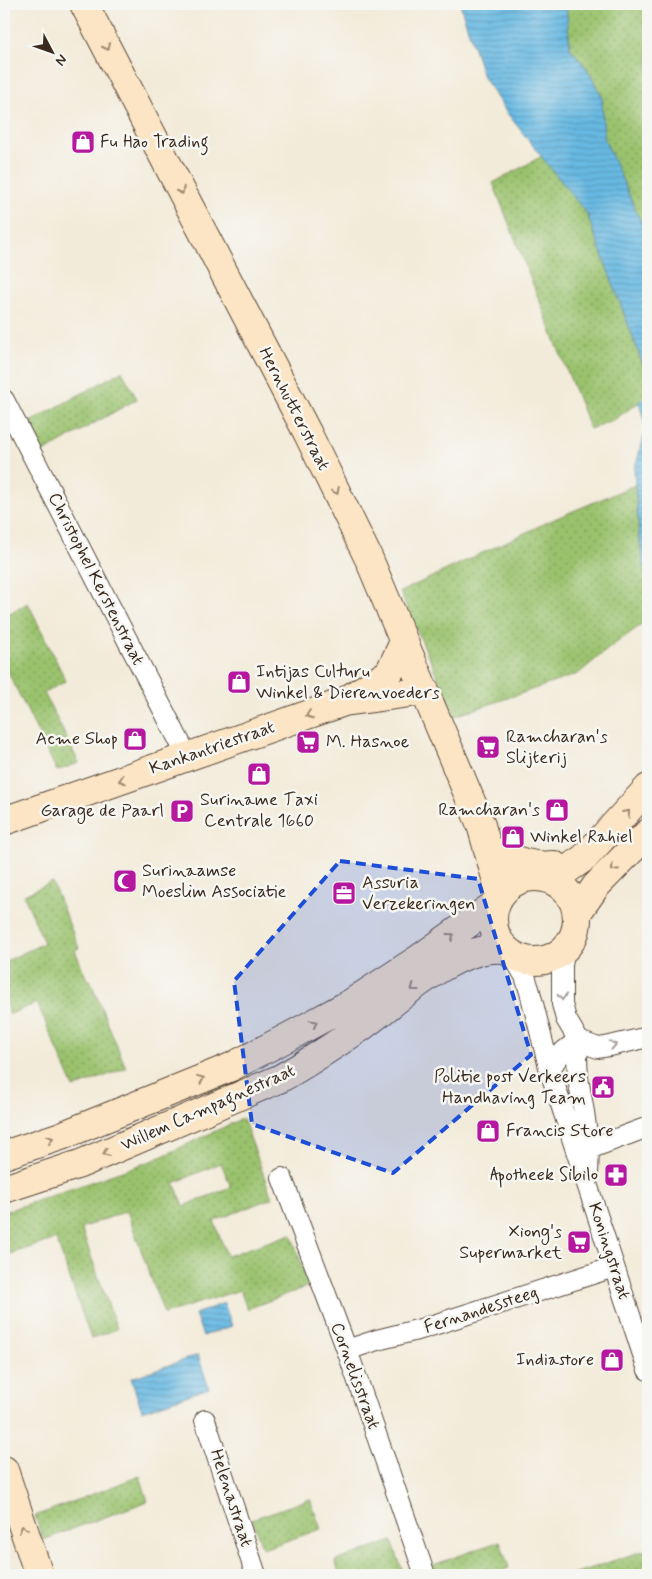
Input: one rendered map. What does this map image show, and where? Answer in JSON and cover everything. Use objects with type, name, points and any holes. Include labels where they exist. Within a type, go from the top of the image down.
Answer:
[{"type":"main road","name":"Hernhutterstraat","points":[[84,4],[308,434],[369,559],[481,825],[496,878],[496,901]]},
{"type":"main road","points":[[344,702],[389,673],[404,642]]},
{"type":"main road","name":"Kankantriestraat","points":[[4,820],[188,758],[344,702],[425,691]]},
{"type":"main road","points":[[539,879],[584,858],[648,788]]},
{"type":"main road","name":"Hernhutterstraat","points":[[481,825],[514,868],[539,879]]},
{"type":"main road","points":[[577,913],[596,886],[648,833]]},
{"type":"main road","points":[[501,852],[512,859],[535,866],[565,864],[584,858]]},
{"type":"main road","points":[[539,879],[561,885],[574,902],[577,913],[575,932],[571,941],[566,948],[544,961],[531,962],[509,953],[498,941],[494,931],[492,921],[496,901],[506,888],[515,881],[539,879]]},
{"type":"main road","name":"Willem Campagnestraat","points":[[4,1155],[61,1136],[231,1067],[351,1002],[420,958],[496,901]]},
{"type":"main road","name":"Willem Campagnestraat","points":[[4,1189],[80,1164],[279,1079],[360,1027],[444,966],[472,953],[487,949],[509,953]]},
{"type":"main road","points":[[4,1470],[39,1575]]},
{"type":"street","name":"Christophel Kerstenstraat","points":[[4,400],[188,758]]},
{"type":"street","points":[[566,948],[561,973],[562,1004],[566,1019],[579,1041],[598,1048],[648,1037]]},
{"type":"street","name":"Koningstraat","points":[[509,953],[524,976],[530,992],[550,1071],[583,1152]]},
{"type":"street","name":"Koningstraat","points":[[579,1041],[577,1058],[578,1078],[584,1112],[583,1152],[588,1188],[648,1370]]},
{"type":"street","points":[[550,1071],[554,1060],[572,1044],[579,1041]]},
{"type":"street","points":[[583,1152],[648,1127]]},
{"type":"street","name":"Cornelisstraat","points":[[282,1178],[346,1350],[424,1575]]},
{"type":"street","name":"Fernandessteeg","points":[[346,1350],[377,1340],[421,1330],[614,1267]]},
{"type":"street","name":"Helenastraat","points":[[205,1420],[256,1575]]},
{"type":"highlighted area","points":[[340,861],[478,879],[531,1055],[393,1173],[252,1124],[234,981]]},
{"type":"green space","points":[[566,4],[648,4],[648,238],[604,138],[602,97],[588,70],[570,48]]},
{"type":"green space","points":[[542,156],[587,214],[648,378],[648,396],[615,419],[590,429],[493,183]]},
{"type":"green space","points":[[122,371],[137,399],[38,455],[23,426]]},
{"type":"green space","points":[[635,485],[639,535],[648,593],[648,620],[578,674],[455,716],[400,592],[554,519]]},
{"type":"green space","points":[[28,603],[66,681],[44,693],[79,763],[57,771],[4,664],[4,616]]},
{"type":"green space","points":[[52,882],[79,948],[75,950],[87,980],[90,980],[126,1068],[74,1088],[37,1003],[10,1014],[4,1001],[4,962],[44,943],[24,895]]},
{"type":"green space","points":[[243,1118],[272,1198],[214,1221],[227,1256],[291,1234],[309,1286],[247,1309],[240,1290],[164,1314],[127,1211],[81,1228],[117,1329],[91,1339],[56,1239],[4,1256],[4,1212],[154,1160]],"holes":[[[221,1163],[231,1187],[184,1206],[174,1183]]]},
{"type":"green space","points":[[140,1476],[148,1501],[43,1540],[35,1516]]},
{"type":"green space","points":[[310,1499],[321,1529],[263,1549],[252,1519]]},
{"type":"green space","points":[[392,1541],[404,1575],[340,1575],[335,1561]]},
{"type":"green space","points":[[500,1541],[509,1568],[490,1575],[437,1575],[433,1565]]},
{"type":"green space","points":[[648,1549],[648,1575],[571,1575]]},
{"type":"water","points":[[460,4],[566,4],[570,48],[588,70],[602,97],[604,138],[648,238],[648,378],[587,214],[507,113],[483,77]]},
{"type":"water","points":[[648,396],[648,593],[639,535],[634,471],[646,429],[639,402]]},
{"type":"water","points":[[224,1303],[232,1326],[203,1336],[195,1314]]},
{"type":"water","points":[[198,1355],[209,1388],[142,1411],[131,1378]]},
{"type":"place","name":"Fu Hao Trading","points":[[83,142]]},
{"type":"place","name":"Intijas Culturu Winkel & Dierenvoeders","points":[[239,682]]},
{"type":"place","name":"Acme Shop","points":[[135,739]]},
{"type":"place","name":"M. Hasnoe","points":[[308,742]]},
{"type":"place","name":"Ramcharan's Slijterij","points":[[488,747]]},
{"type":"place","name":"Suriname Taxi Centrale 1660","points":[[259,774]]},
{"type":"place","name":"Ramcharan's","points":[[557,810]]},
{"type":"place","name":"Garage de Paarl","points":[[182,811]]},
{"type":"place","name":"Winkel Rahiel","points":[[513,837]]},
{"type":"place","name":"Surinaamse Moeslim Associatie","points":[[125,881]]},
{"type":"place","name":"Assuria Verzekeringen","points":[[344,893]]},
{"type":"place","name":"Politie post Verkeers Handhaving Team","points":[[603,1087]]},
{"type":"place","name":"Francis Store","points":[[488,1131]]},
{"type":"place","name":"Apotheek Sibilo","points":[[616,1175]]},
{"type":"place","name":"Xiong's Supermarket","points":[[579,1242]]},
{"type":"place","name":"Indiastore","points":[[612,1360]]}]
